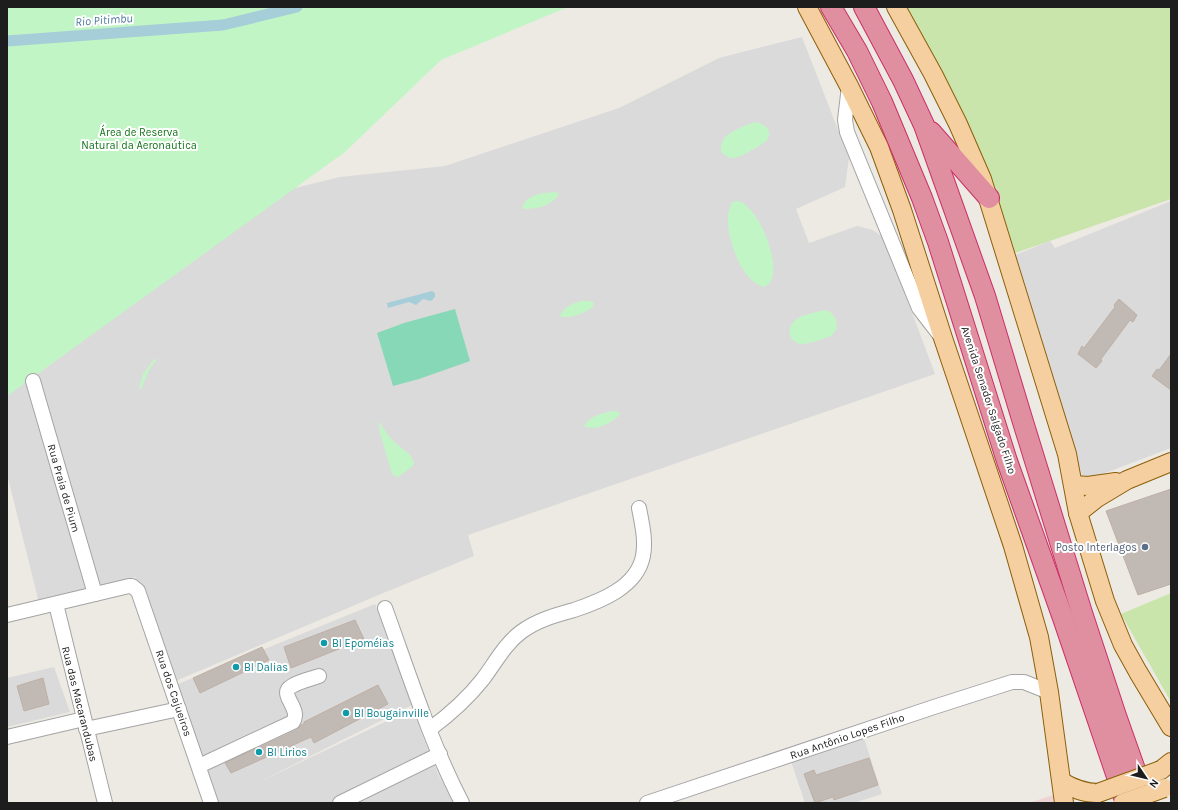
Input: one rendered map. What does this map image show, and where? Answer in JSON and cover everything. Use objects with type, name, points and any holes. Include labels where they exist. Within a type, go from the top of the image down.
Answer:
[{"type":"highway","name":"Avenida Senador Salgado Filho","points":[[831,7],[857,51],[882,102],[922,198],[938,242],[1008,461],[1071,639],[1124,803]]},
{"type":"highway","points":[[864,7],[903,80],[924,125],[985,296],[1085,620],[1147,803]]},
{"type":"highway","points":[[924,125],[988,198]]},
{"type":"main road","points":[[806,7],[848,86],[878,147],[902,210],[943,338],[1013,546],[1039,637],[1049,692],[1064,803]]},
{"type":"main road","points":[[896,7],[933,74],[958,124],[982,179],[1067,454],[1078,513],[1105,601],[1123,645],[1171,726]]},
{"type":"main road","points":[[1078,513],[1097,498],[1127,480],[1171,462]]},
{"type":"main road","points":[[1074,485],[1096,486],[1127,480]]},
{"type":"main road","points":[[1062,782],[1079,791],[1098,793],[1166,766]]},
{"type":"main road","points":[[1124,803],[1168,787]]},
{"type":"street","name":"Rua Praia de Pium","points":[[33,381],[95,594]]},
{"type":"street","points":[[430,730],[470,693],[512,640],[522,632],[547,618],[587,606],[622,587],[631,580],[638,571],[643,557],[644,536],[639,508]]},
{"type":"street","name":"Rua dos Cajueiros","points":[[95,594],[129,586],[132,586],[138,591],[211,803]]},
{"type":"street","points":[[7,616],[95,594]]},
{"type":"street","name":"Rua das Macarandubas","points":[[56,604],[105,803]]},
{"type":"street","points":[[386,608],[430,730],[462,803]]},
{"type":"street","points":[[199,766],[293,722],[295,713],[287,696],[288,690],[292,686],[319,676]]},
{"type":"street","name":"Rua Antônio Lopes Filho","points":[[647,803],[1012,682],[1024,682],[1049,692]]},
{"type":"street","points":[[7,737],[179,709]]},
{"type":"street","points":[[340,803],[440,754]]},
{"type":"shaded area","points":[[802,37],[849,158],[845,187],[796,209],[809,243],[857,226],[873,230],[884,238],[935,374],[468,535],[474,556],[173,682],[135,577],[39,603],[7,474],[7,396],[66,350],[291,189],[340,177],[445,166],[619,108],[719,58]]},
{"type":"shaded area","points":[[1171,201],[1171,448],[1084,481],[1008,258],[1050,241],[1055,248]]},
{"type":"shaded area","points":[[375,604],[414,704],[257,783],[412,709],[438,774],[454,803],[217,803],[178,684]]},
{"type":"shaded area","points":[[54,667],[70,712],[7,727],[7,678]]},
{"type":"shaded area","points":[[863,735],[882,794],[854,803],[805,803],[791,761]]},
{"type":"shaded area","points":[[1053,795],[1053,803],[1029,803]]},
{"type":"green space","name":"Área de Reserva Natural da Aeronaútica","points":[[7,7],[568,7],[441,60],[345,152],[7,396]]},
{"type":"green space","points":[[896,7],[1171,7],[1171,199],[1001,258],[931,73]]},
{"type":"green space","points":[[754,122],[764,125],[768,130],[769,136],[765,142],[735,158],[729,157],[721,152],[723,140],[731,132]]},
{"type":"green space","points":[[555,192],[559,195],[548,204],[534,208],[524,209],[522,207],[528,199],[536,195]]},
{"type":"green space","points":[[734,201],[742,202],[750,209],[756,217],[767,239],[773,262],[773,272],[771,281],[764,287],[751,279],[742,268],[730,238],[728,217],[730,208]]},
{"type":"green space","points":[[581,301],[590,301],[594,303],[593,307],[577,315],[568,317],[559,316],[568,306]]},
{"type":"green space","points":[[455,309],[470,361],[419,379],[393,386],[377,333],[404,323]]},
{"type":"green space","points":[[826,310],[832,313],[837,322],[837,329],[831,336],[803,344],[793,340],[790,330],[793,322],[807,314]]},
{"type":"green space","points":[[155,358],[156,361],[150,368],[141,389],[139,388],[143,374]]},
{"type":"green space","points":[[614,411],[619,412],[620,415],[608,424],[594,428],[584,426],[593,417]]},
{"type":"green space","points":[[378,421],[391,439],[410,455],[414,462],[413,466],[398,477],[392,474]]},
{"type":"green space","points":[[1171,593],[1171,702],[1121,614]]},
{"type":"water","points":[[432,291],[435,293],[435,297],[431,301],[423,299],[416,305],[409,302],[388,308],[387,303]]},
{"type":"building","points":[[1119,299],[1137,315],[1133,322],[1130,320],[1096,368],[1078,354],[1082,346],[1084,348],[1115,307],[1114,305]]},
{"type":"building","points":[[1171,354],[1171,390],[1152,376],[1157,369],[1159,370]]},
{"type":"building","name":"Posto Interlagos","points":[[1171,489],[1171,584],[1138,595],[1106,511]]},
{"type":"building","name":"Bl Epoméias","points":[[355,620],[364,639],[291,668],[284,647]]},
{"type":"building","name":"Bl Dalias","points":[[262,647],[269,660],[200,693],[193,678]]},
{"type":"building","points":[[43,678],[49,704],[24,711],[17,686]]},
{"type":"building","name":"Bl Bougainville","points":[[378,685],[388,704],[314,743],[311,737],[231,773],[225,763],[297,730],[304,724],[304,722]]},
{"type":"building","points":[[869,758],[878,785],[834,800],[833,797],[815,803],[804,774],[814,770],[816,775]]},
{"type":"waterway","name":"Rio Pitimbu","points":[[7,41],[223,25],[297,7]]},
{"type":"place","name":"Posto Interlagos","points":[[1145,547]]},
{"type":"place","name":"Bl Epoméias","points":[[324,643]]},
{"type":"place","name":"Bl Dalias","points":[[236,667]]},
{"type":"place","name":"Bl Bougainville","points":[[346,713]]},
{"type":"place","name":"Bl Lirios","points":[[259,752]]}]
